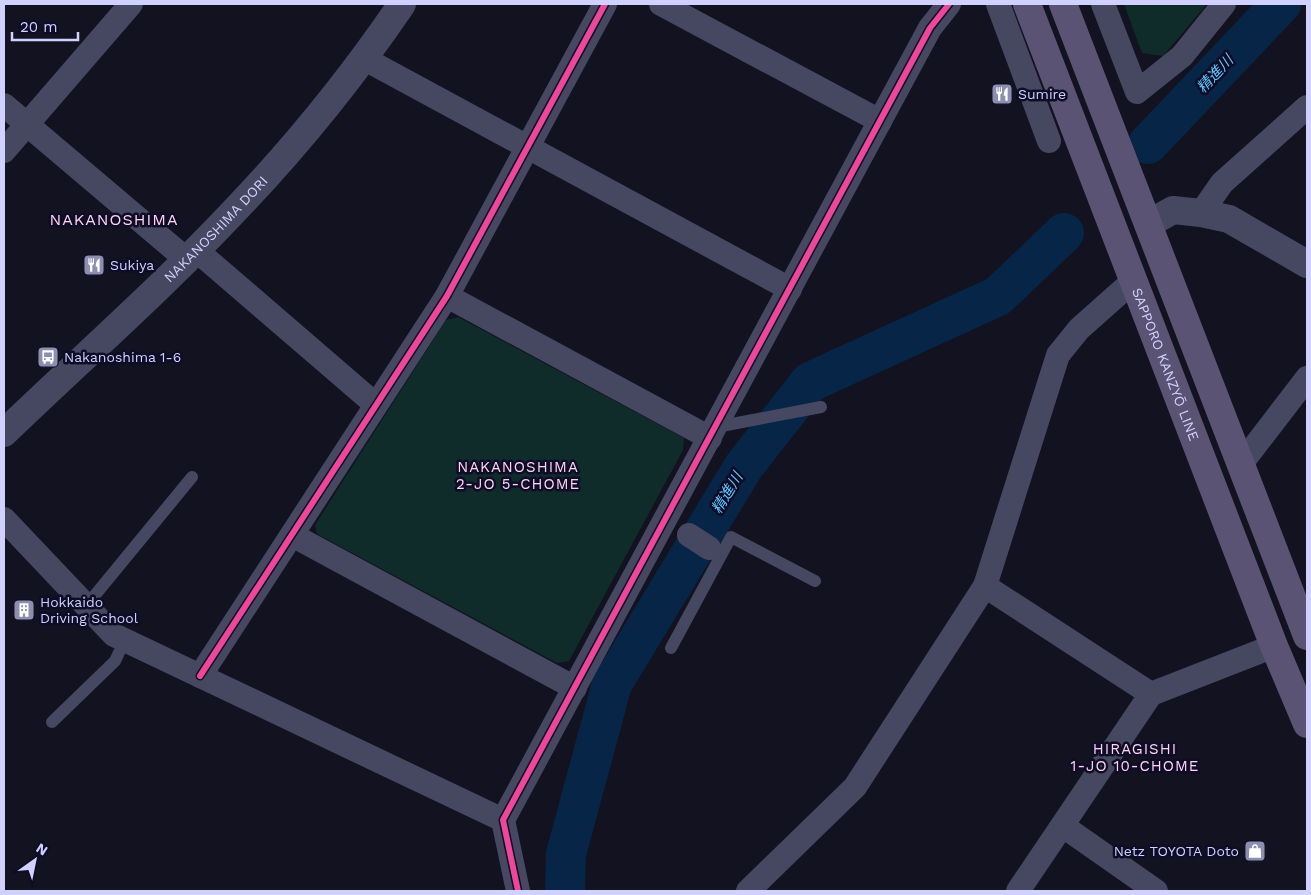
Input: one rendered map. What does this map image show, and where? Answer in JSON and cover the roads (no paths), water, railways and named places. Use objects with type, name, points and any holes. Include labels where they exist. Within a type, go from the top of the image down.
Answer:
[{"type":"main road","name":"SAPPORO KANZYŌ LINE","points":[[1027,4],[1274,646],[1307,724]]},
{"type":"main road","points":[[1063,4],[1307,634]]},
{"type":"street","points":[[4,151],[131,4]]},
{"type":"street","points":[[200,676],[447,296],[605,4]]},
{"type":"street","points":[[661,4],[880,121]]},
{"type":"street","points":[[518,891],[503,820],[930,28],[949,4]]},
{"type":"street","points":[[998,4],[1049,141]]},
{"type":"street","points":[[1103,4],[1136,92],[1182,56],[1224,4]]},
{"type":"street","name":"NAKANOSHIMA DORI","points":[[4,433],[192,255],[281,160],[363,58],[398,5]]},
{"type":"street","points":[[363,58],[790,289]]},
{"type":"street","points":[[4,105],[376,405]]},
{"type":"street","points":[[1201,212],[1222,183],[1307,107]]},
{"type":"street","points":[[1148,224],[1173,210],[1201,212],[1229,219],[1307,264]]},
{"type":"street","points":[[748,891],[855,787],[985,586],[1058,355],[1079,329],[1133,281]]},
{"type":"street","points":[[447,296],[713,432]]},
{"type":"street","points":[[1241,464],[1307,378]]},
{"type":"street","points":[[4,519],[114,635],[503,820]]},
{"type":"street","points":[[292,535],[575,688]]},
{"type":"street","points":[[689,535],[715,552]]},
{"type":"street","points":[[985,586],[1151,694]]},
{"type":"street","points":[[1018,891],[1151,694],[1274,646]]},
{"type":"street","points":[[1062,826],[1156,891]]},
{"type":"lane","points":[[713,432],[756,420],[822,408]]},
{"type":"lane","points":[[86,606],[192,477]]},
{"type":"lane","points":[[666,519],[689,535]]},
{"type":"lane","points":[[671,648],[715,552],[731,537],[815,581]]},
{"type":"lane","points":[[52,722],[115,661],[125,640]]},
{"type":"waterway","name":"精進川","points":[[1148,144],[1281,4]]},
{"type":"waterway","name":"精進川","points":[[565,891],[566,854],[612,684],[744,466],[810,382],[998,296],[1064,233]]},
{"type":"place","name":"Sumire","points":[[1002,94]]},
{"type":"place","name":"Sukiya","points":[[94,265]]},
{"type":"place","name":"Nakanoshima 1-6","points":[[48,357]]},
{"type":"place","name":"Hokkaido Driving School","points":[[24,610]]},
{"type":"place","name":"Netz TOYOTA Doto","points":[[1255,851]]},
{"type":"district","name":"NAKANOSHIMA","points":[[114,219]]},
{"type":"district","name":"NAKANOSHIMA 2-JO 5-CHOME","points":[[518,476]]},
{"type":"district","name":"HIRAGISHI 1-JO 10-CHOME","points":[[1135,758]]}]
